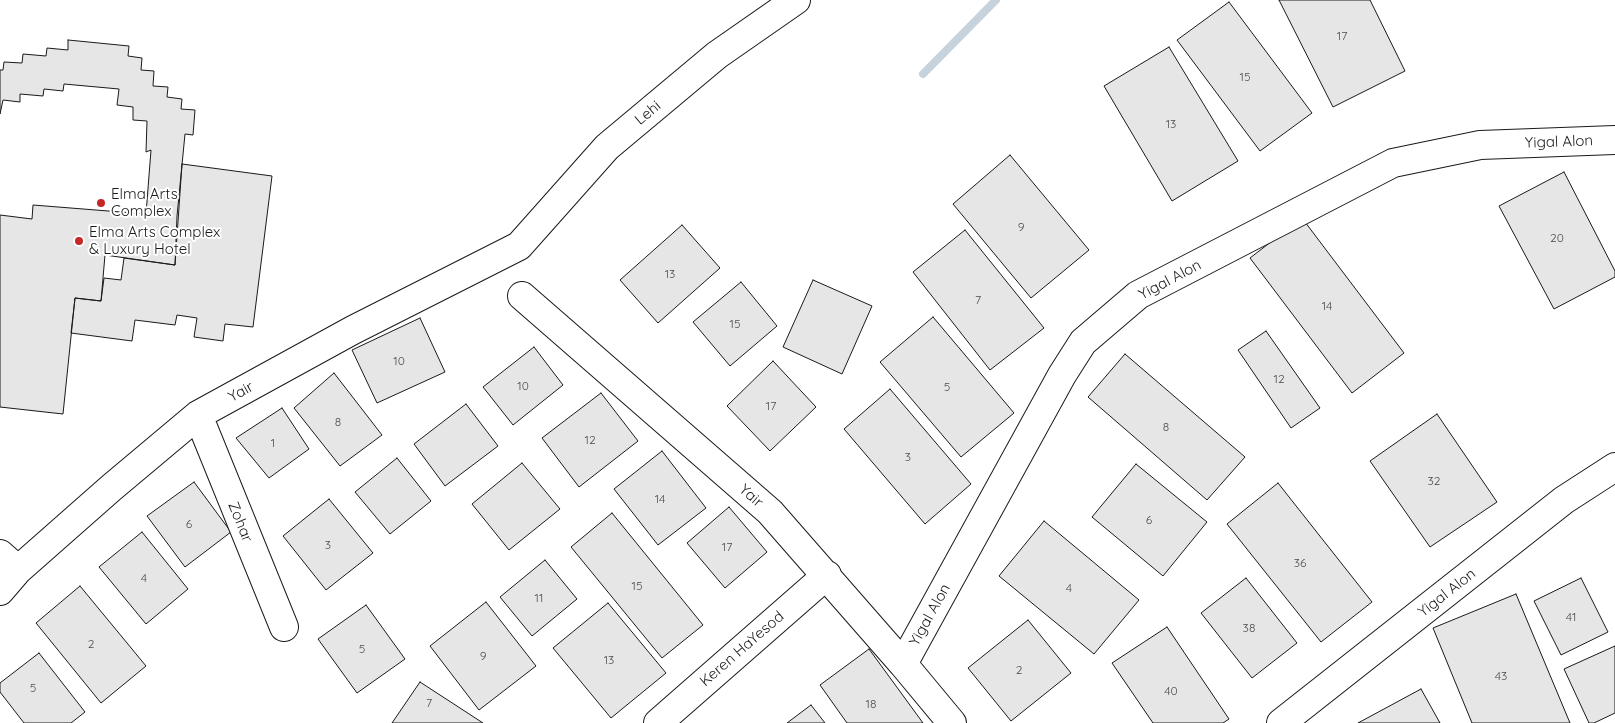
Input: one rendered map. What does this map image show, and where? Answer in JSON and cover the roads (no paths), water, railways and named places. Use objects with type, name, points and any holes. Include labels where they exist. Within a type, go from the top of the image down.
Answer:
[{"type":"street","name":"Lehi","points":[[519,246],[607,147],[717,55],[796,0]]},
{"type":"street","name":"Yigal Alon","points":[[903,664],[1067,366],[1083,342],[1138,296],[1393,164],[1480,145],[1615,140]]},
{"type":"street","name":"Yair","points":[[0,591],[9,562],[111,488],[198,416],[353,330],[519,246]]},
{"type":"street","name":"Yair","points":[[522,296],[770,512],[952,723]]},
{"type":"street","name":"Zohar","points":[[198,416],[284,627]]},
{"type":"street","name":"Yigal Alon","points":[[1281,723],[1564,500],[1615,467]]},
{"type":"street","name":"Keren HaYesod","points":[[658,723],[826,575]]},
{"type":"waterway","points":[[923,74],[996,0]]},
{"type":"place","name":"Elma Arts Complex","points":[[101,203]]},
{"type":"place","name":"Elma Arts Complex & Luxury Hotel","points":[[79,241]]}]
